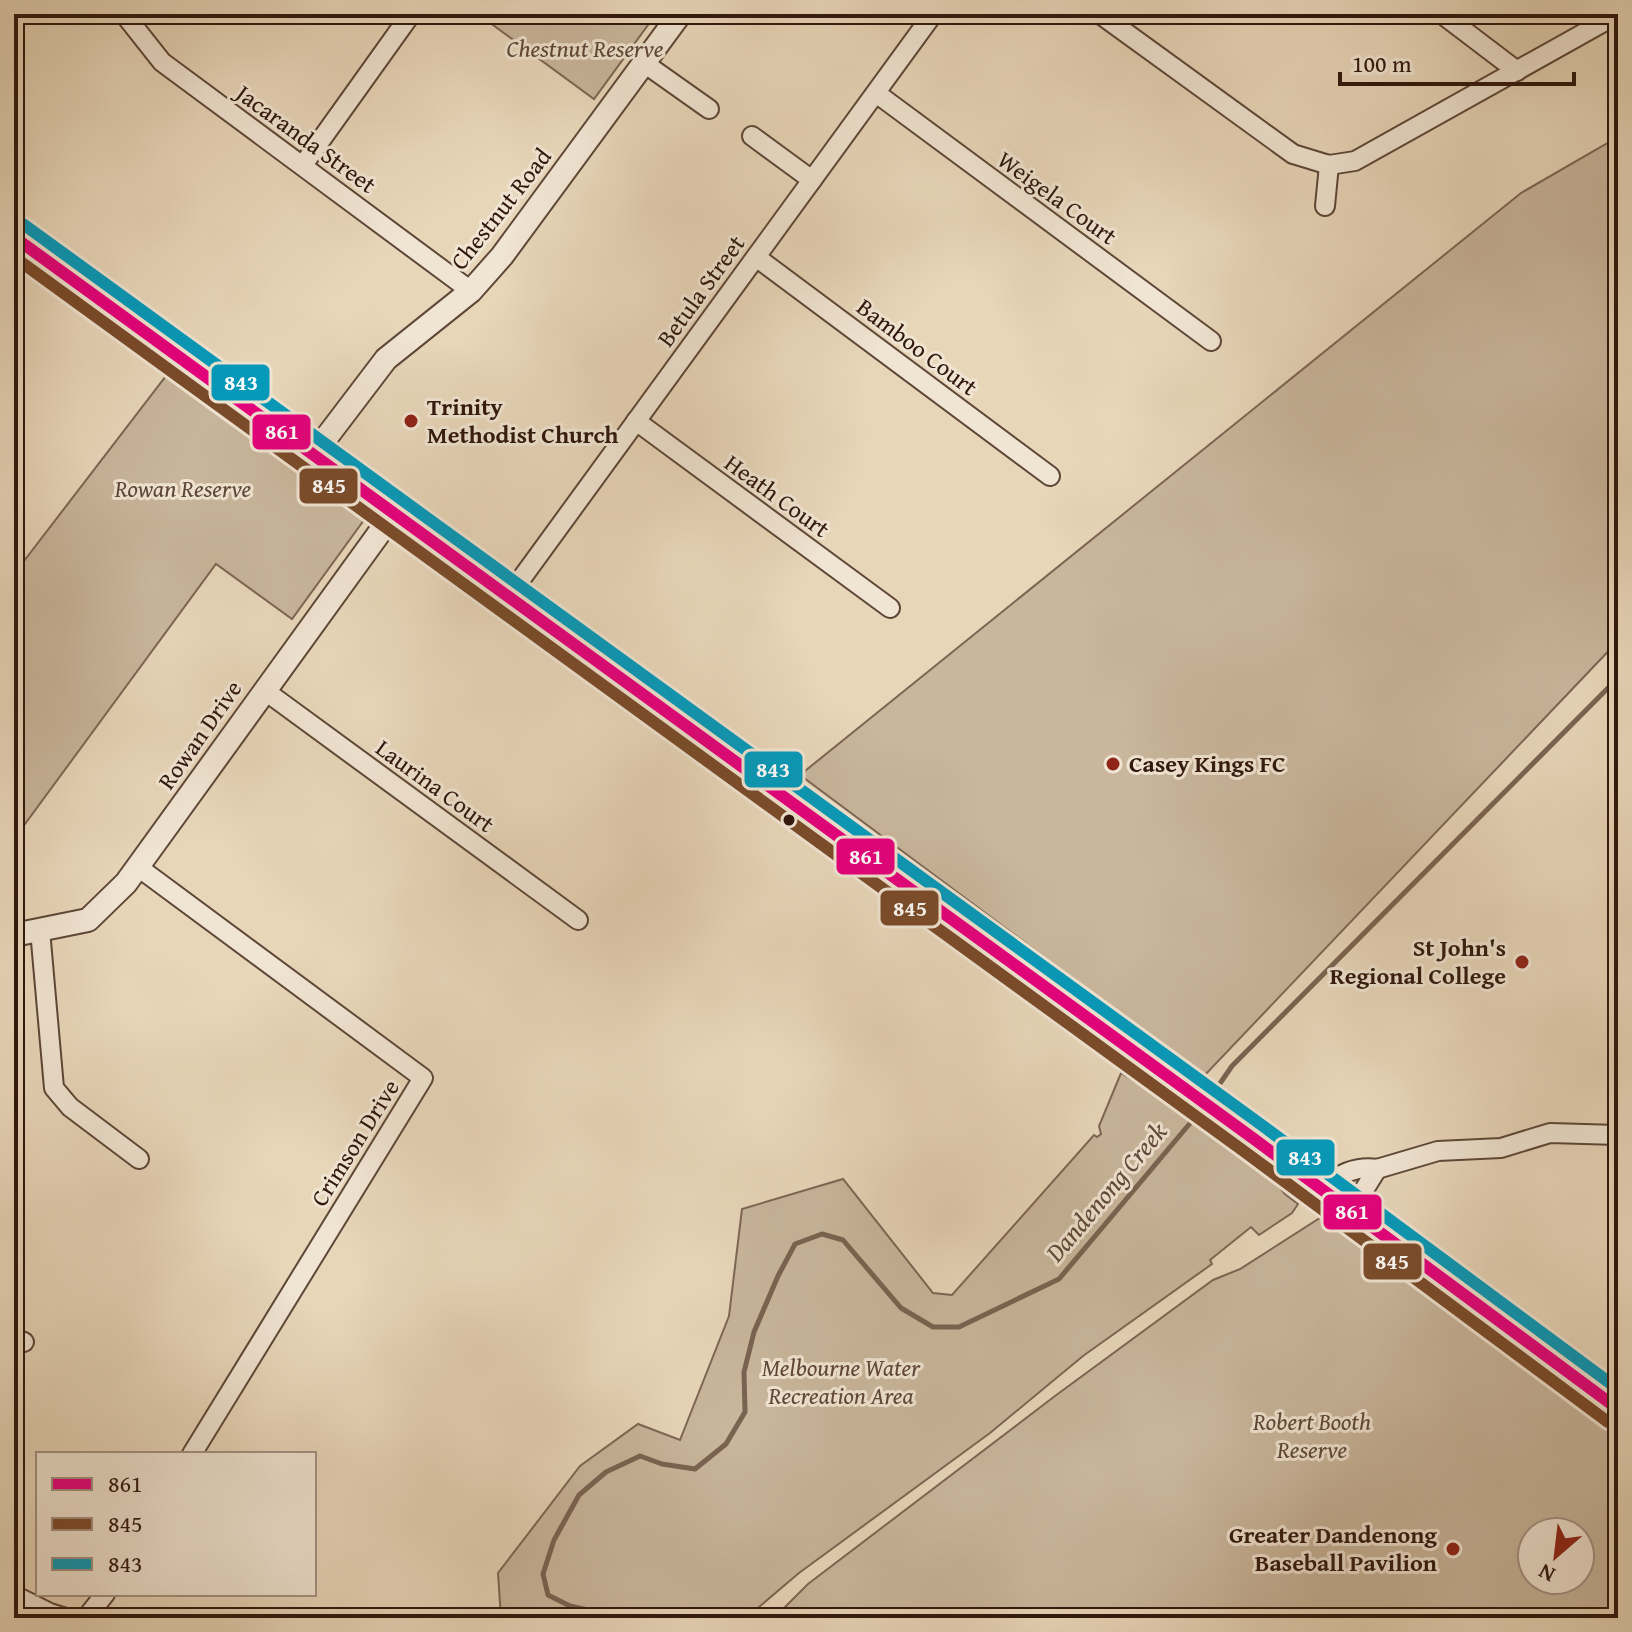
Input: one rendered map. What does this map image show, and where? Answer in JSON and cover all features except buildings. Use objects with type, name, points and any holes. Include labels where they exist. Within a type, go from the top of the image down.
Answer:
[{"type":"main road","points":[[14,237],[1254,1139],[1618,1409]]},
{"type":"street","name":"Jacaranda Street","points":[[124,14],[162,62],[471,291]]},
{"type":"street","points":[[303,165],[411,14]]},
{"type":"street","name":"Chestnut Road","points":[[313,455],[386,359],[471,291],[502,256],[680,14]]},
{"type":"street","name":"Betula Street","points":[[508,597],[933,14]]},
{"type":"street","points":[[1100,14],[1293,154],[1329,165],[1355,161],[1618,14]]},
{"type":"street","points":[[1442,14],[1517,71]]},
{"type":"street","points":[[644,63],[709,109]]},
{"type":"street","name":"Weigela Court","points":[[876,93],[1211,341]]},
{"type":"street","points":[[752,136],[812,180]]},
{"type":"street","points":[[1325,206],[1329,165]]},
{"type":"street","name":"Bamboo Court","points":[[756,257],[1050,476]]},
{"type":"street","name":"Heath Court","points":[[636,421],[890,608]]},
{"type":"street","name":"Rowan Drive","points":[[14,935],[88,920],[126,883],[393,514]]},
{"type":"street","name":"Laurina Court","points":[[264,690],[578,920]]},
{"type":"street","name":"Crimson Drive","points":[[138,867],[423,1078],[193,1452]]},
{"type":"street","points":[[40,930],[54,1088],[70,1107],[139,1159]]},
{"type":"street","points":[[1323,1190],[1332,1178],[1438,1151],[1501,1148],[1550,1133],[1618,1135]]},
{"type":"street","points":[[1351,1211],[1377,1169]]},
{"type":"street","points":[[14,1595],[66,1618]]},
{"type":"street","points":[[86,1618],[103,1596]]},
{"type":"green space","name":"Chestnut Reserve","points":[[478,14],[656,14],[594,99]]},
{"type":"green space","points":[[1618,137],[1618,641],[1204,1076],[800,775],[1521,193]]},
{"type":"green space","name":"Rowan Reserve","points":[[166,376],[364,520],[292,619],[216,564],[14,839],[14,574]]},
{"type":"green space","name":"Melbourne Water Recreation Area","points":[[1121,1073],[1198,1120],[1263,1167],[1285,1194],[1298,1204],[1292,1213],[1259,1235],[1251,1227],[1210,1260],[1212,1264],[1083,1356],[990,1433],[799,1573],[746,1618],[501,1618],[498,1573],[580,1466],[638,1424],[680,1440],[729,1316],[742,1209],[843,1179],[933,1293],[952,1295],[1094,1135],[1097,1137],[1101,1134],[1099,1126]]},
{"type":"green space","name":"Robert Booth Reserve","points":[[1323,1216],[1618,1434],[1618,1618],[774,1618],[808,1584],[1213,1280],[1240,1269]]},
{"type":"waterway","name":"Dandenong Creek","points":[[1210,1098],[1232,1066],[1618,678]]},
{"type":"waterway","name":"Dandenong Creek","points":[[603,1618],[597,1612],[570,1606],[548,1595],[543,1574],[554,1540],[579,1495],[606,1472],[640,1456],[662,1464],[695,1469],[726,1444],[745,1412],[744,1372],[754,1332],[795,1244],[822,1234],[843,1240],[901,1308],[933,1327],[959,1327],[1059,1279],[1202,1109]]},
{"type":"transit line","name":"843","points":[[23,224],[1263,1126],[1618,1389]]},
{"type":"transit line","name":"861","points":[[14,237],[1254,1139],[1618,1409]]},
{"type":"transit line","name":"845","points":[[14,257],[1245,1152],[1608,1422]]},
{"type":"place","name":"Trinity Methodist Church","points":[[411,421]]},
{"type":"place","name":"Casey Kings FC","points":[[1113,764]]},
{"type":"place","name":"St John's Regional College","points":[[1522,962]]},
{"type":"place","name":"Greater Dandenong Baseball Pavilion","points":[[1453,1549]]}]
